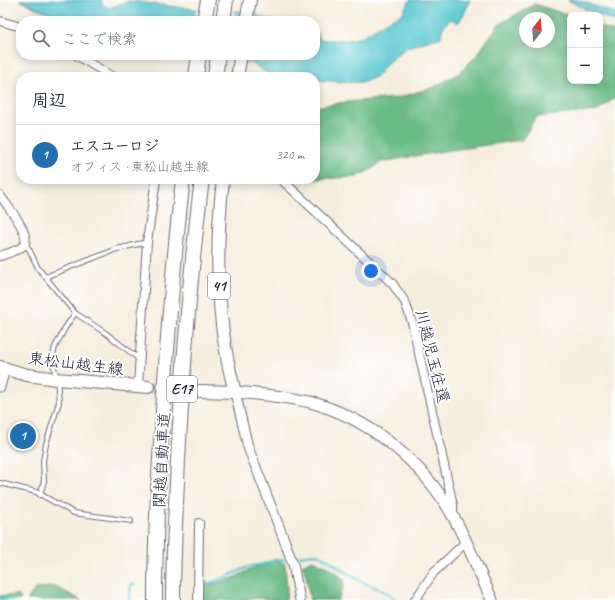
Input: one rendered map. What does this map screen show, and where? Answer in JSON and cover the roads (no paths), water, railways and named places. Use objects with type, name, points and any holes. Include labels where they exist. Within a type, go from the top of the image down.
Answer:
[{"type":"highway","points":[[205,16],[208,0]]},
{"type":"highway","points":[[224,16],[226,0]]},
{"type":"highway","points":[[197,72],[198,60]]},
{"type":"highway","points":[[216,72],[217,60]]},
{"type":"highway","name":"関越自動車道","points":[[155,600],[158,493],[164,395],[171,296],[182,184]]},
{"type":"highway","name":"関越自動車道","points":[[173,600],[181,396],[189,296],[201,184]]},
{"type":"main road","points":[[247,16],[250,0]]},
{"type":"main road","points":[[238,72],[240,60]]},
{"type":"main road","name":"41","points":[[223,184],[219,224],[218,274],[222,330],[226,357],[234,392]]},
{"type":"main road","name":"東松山越生線","points":[[3,368],[57,379],[143,386]]},
{"type":"main road","points":[[200,391],[234,392],[287,397],[311,402],[367,426],[400,451],[423,473],[445,503],[466,542],[492,600]]},
{"type":"street","points":[[0,21],[16,26]]},
{"type":"street","points":[[84,60],[104,72]]},
{"type":"street","points":[[143,386],[139,359],[147,242],[155,184]]},
{"type":"street","name":"川越児玉往還","points":[[286,184],[392,284],[405,302],[412,322],[453,505],[453,517]]},
{"type":"street","points":[[0,195],[26,236],[25,244],[22,247],[0,256]]},
{"type":"street","points":[[0,387],[3,368]]},
{"type":"street","points":[[234,392],[248,447],[293,564],[300,600]]},
{"type":"street","points":[[198,600],[200,523]]},
{"type":"street","points":[[415,600],[434,572],[466,542]]},
{"type":"lane","points":[[45,277],[117,248],[147,242]]},
{"type":"lane","points":[[25,244],[38,268],[75,313],[139,359]]},
{"type":"lane","points":[[40,494],[44,481],[43,461],[46,444],[58,402],[57,379],[52,359],[55,347],[75,313]]},
{"type":"lane","points":[[0,483],[36,492],[74,514],[131,521]]},
{"type":"water","points":[[20,0],[102,0],[101,3],[109,8],[130,1],[193,9],[256,12],[258,16],[59,16],[36,8]]},
{"type":"water","points":[[410,0],[470,0],[458,23],[452,19],[447,22],[443,28],[441,37],[407,47],[388,62],[377,76],[365,82],[320,80],[320,72],[265,72],[252,63],[235,60],[320,60],[320,40],[352,40],[363,36],[387,21],[402,14]]},
{"type":"water","points":[[568,0],[578,0],[615,13],[615,22],[603,17],[603,12],[593,12]]},
{"type":"waterway","points":[[300,556],[315,554],[320,555],[360,581],[383,591],[396,600]]},
{"type":"waterway","points":[[203,585],[222,579],[248,567],[285,559]]},
{"type":"waterway","points":[[129,600],[131,584],[135,584]]},
{"type":"waterway","points":[[0,599],[11,600]]},
{"type":"tunnel","points":[[148,387],[200,391]]},
{"type":"place","name":"エスユーロジ","points":[[23,436]]}]
